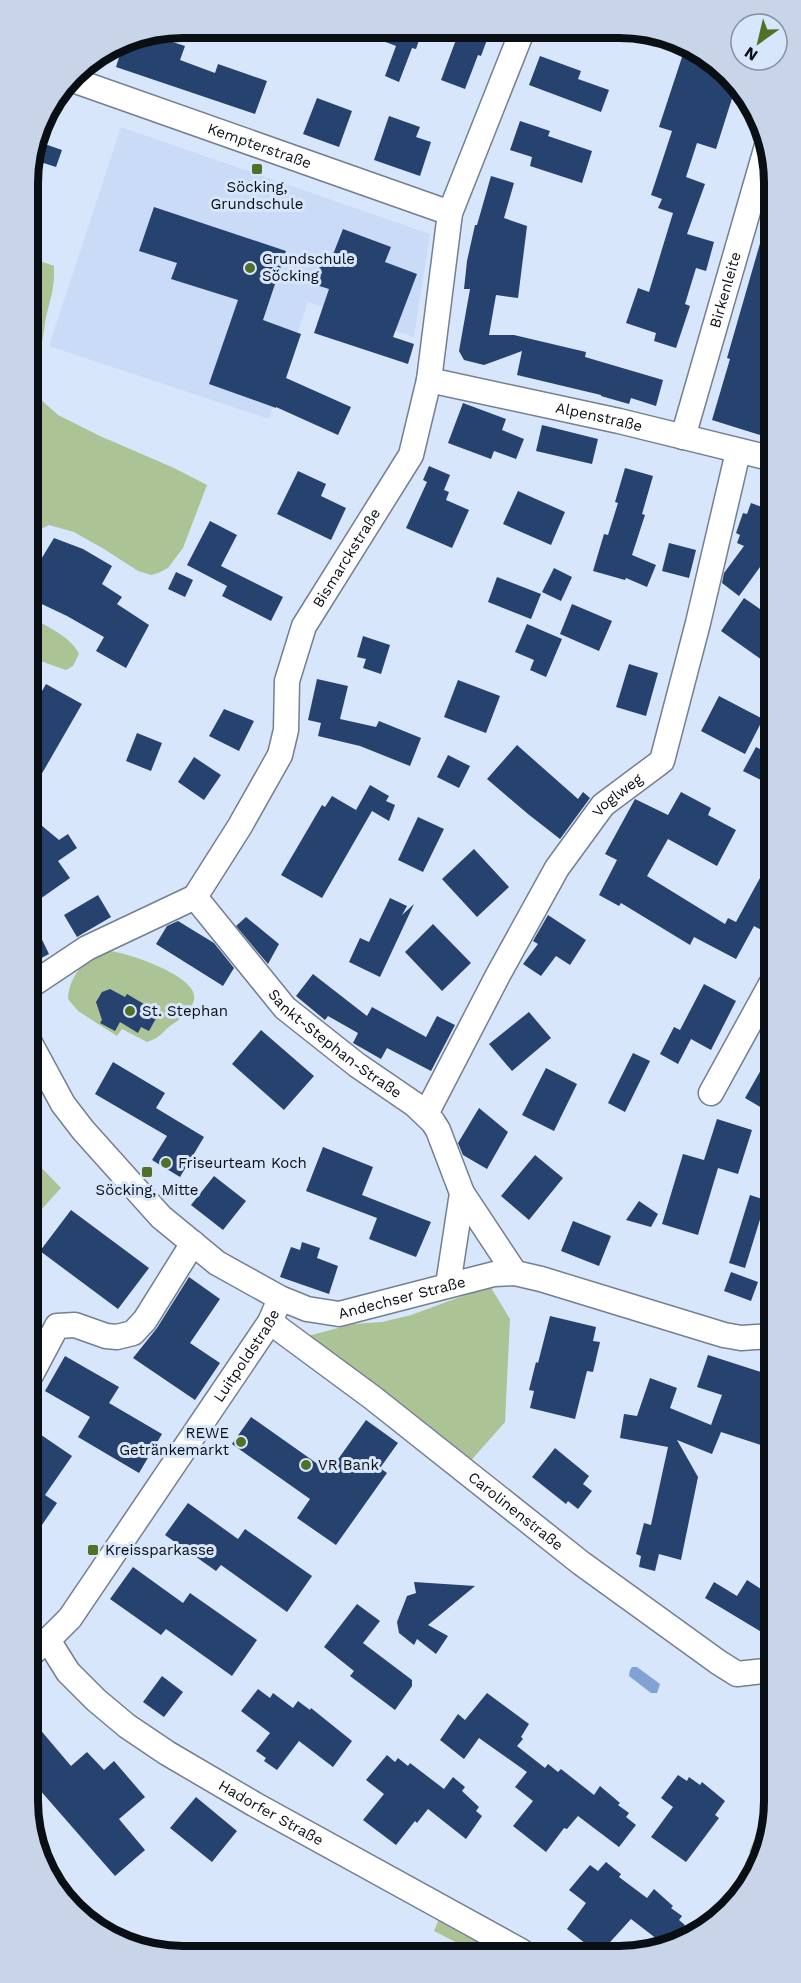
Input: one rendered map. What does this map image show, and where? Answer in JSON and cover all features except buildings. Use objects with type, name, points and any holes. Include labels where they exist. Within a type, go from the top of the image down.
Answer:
[{"type":"street","name":"Bismarckstraße","points":[[195,897],[240,826],[280,755],[286,730],[287,681],[304,626],[411,454],[429,380],[450,213],[519,38]]},
{"type":"street","name":"Kempterstraße","points":[[78,82],[450,213]]},
{"type":"street","name":"Birkenleite","points":[[683,437],[762,163]]},
{"type":"street","name":"Alpenstraße","points":[[429,380],[608,419],[764,457]]},
{"type":"street","name":"Voglweg","points":[[426,1114],[556,868],[603,805],[662,761],[698,623],[738,452]]},
{"type":"street","points":[[38,981],[87,948],[195,897]]},
{"type":"street","name":"Sankt-Stephan-Straße","points":[[195,897],[285,1008],[310,1030],[426,1114],[438,1130],[462,1193],[516,1273]]},
{"type":"street","points":[[711,1093],[763,998]]},
{"type":"street","name":"Andechser Straße","points":[[38,1058],[63,1104],[83,1130],[161,1217],[217,1263],[280,1298],[307,1309],[339,1314],[494,1274],[516,1273],[724,1335],[741,1338],[763,1337]]},
{"type":"street","name":"Sankt-Stephan-Straße","points":[[448,1285],[462,1193]]},
{"type":"street","points":[[38,1362],[57,1326],[75,1324],[106,1336],[117,1337],[133,1334],[145,1320],[193,1243]]},
{"type":"street","name":"Luitpoldstraße","points":[[40,1647],[70,1618],[109,1562],[270,1322],[280,1298]]},
{"type":"street","name":"Carolinenstraße","points":[[270,1322],[373,1398],[573,1556],[718,1662],[737,1674],[763,1671]]},
{"type":"street","name":"Hadorfer Straße","points":[[40,1647],[96,1700],[147,1740],[254,1804],[512,1946]]},
{"type":"shaded area","name":"Grundschule Söcking","points":[[121,127],[430,234],[414,337],[308,302],[269,419],[49,346]]},
{"type":"green space","points":[[38,260],[54,266],[52,293],[38,360]]},
{"type":"green space","points":[[38,396],[58,415],[207,485],[183,548],[168,568],[151,575],[138,571],[74,532],[49,525],[38,530]]},
{"type":"green space","points":[[38,621],[64,637],[79,654],[73,666],[66,670],[38,660]]},
{"type":"green space","points":[[109,951],[143,960],[171,972],[190,987],[194,995],[191,1008],[158,1036],[147,1042],[122,1029],[117,1036],[78,1011],[68,999],[75,975],[93,957]]},
{"type":"green space","points":[[38,1164],[61,1188],[38,1213]]},
{"type":"green space","points":[[490,1286],[510,1319],[505,1422],[467,1465],[308,1336],[353,1324],[382,1322],[411,1315]]},
{"type":"green space","points":[[762,1822],[753,1853],[749,1852]]},
{"type":"green space","points":[[439,1919],[488,1946],[463,1946],[434,1931]]},
{"type":"water","points":[[632,1667],[637,1667],[660,1684],[657,1693],[651,1693],[629,1676]]},
{"type":"place","name":"Söcking, Grundschule","points":[[257,169]]},
{"type":"place","name":"Grundschule Söcking","points":[[250,268]]},
{"type":"place","name":"St. Stephan","points":[[130,1011]]},
{"type":"place","name":"Friseurteam Koch","points":[[166,1163]]},
{"type":"place","name":"Söcking, Mitte","points":[[147,1172]]},
{"type":"place","name":"REWE Getränkemarkt","points":[[241,1442]]},
{"type":"place","name":"VR Bank","points":[[306,1465]]},
{"type":"place","name":"Kreissparkasse","points":[[93,1550]]}]
